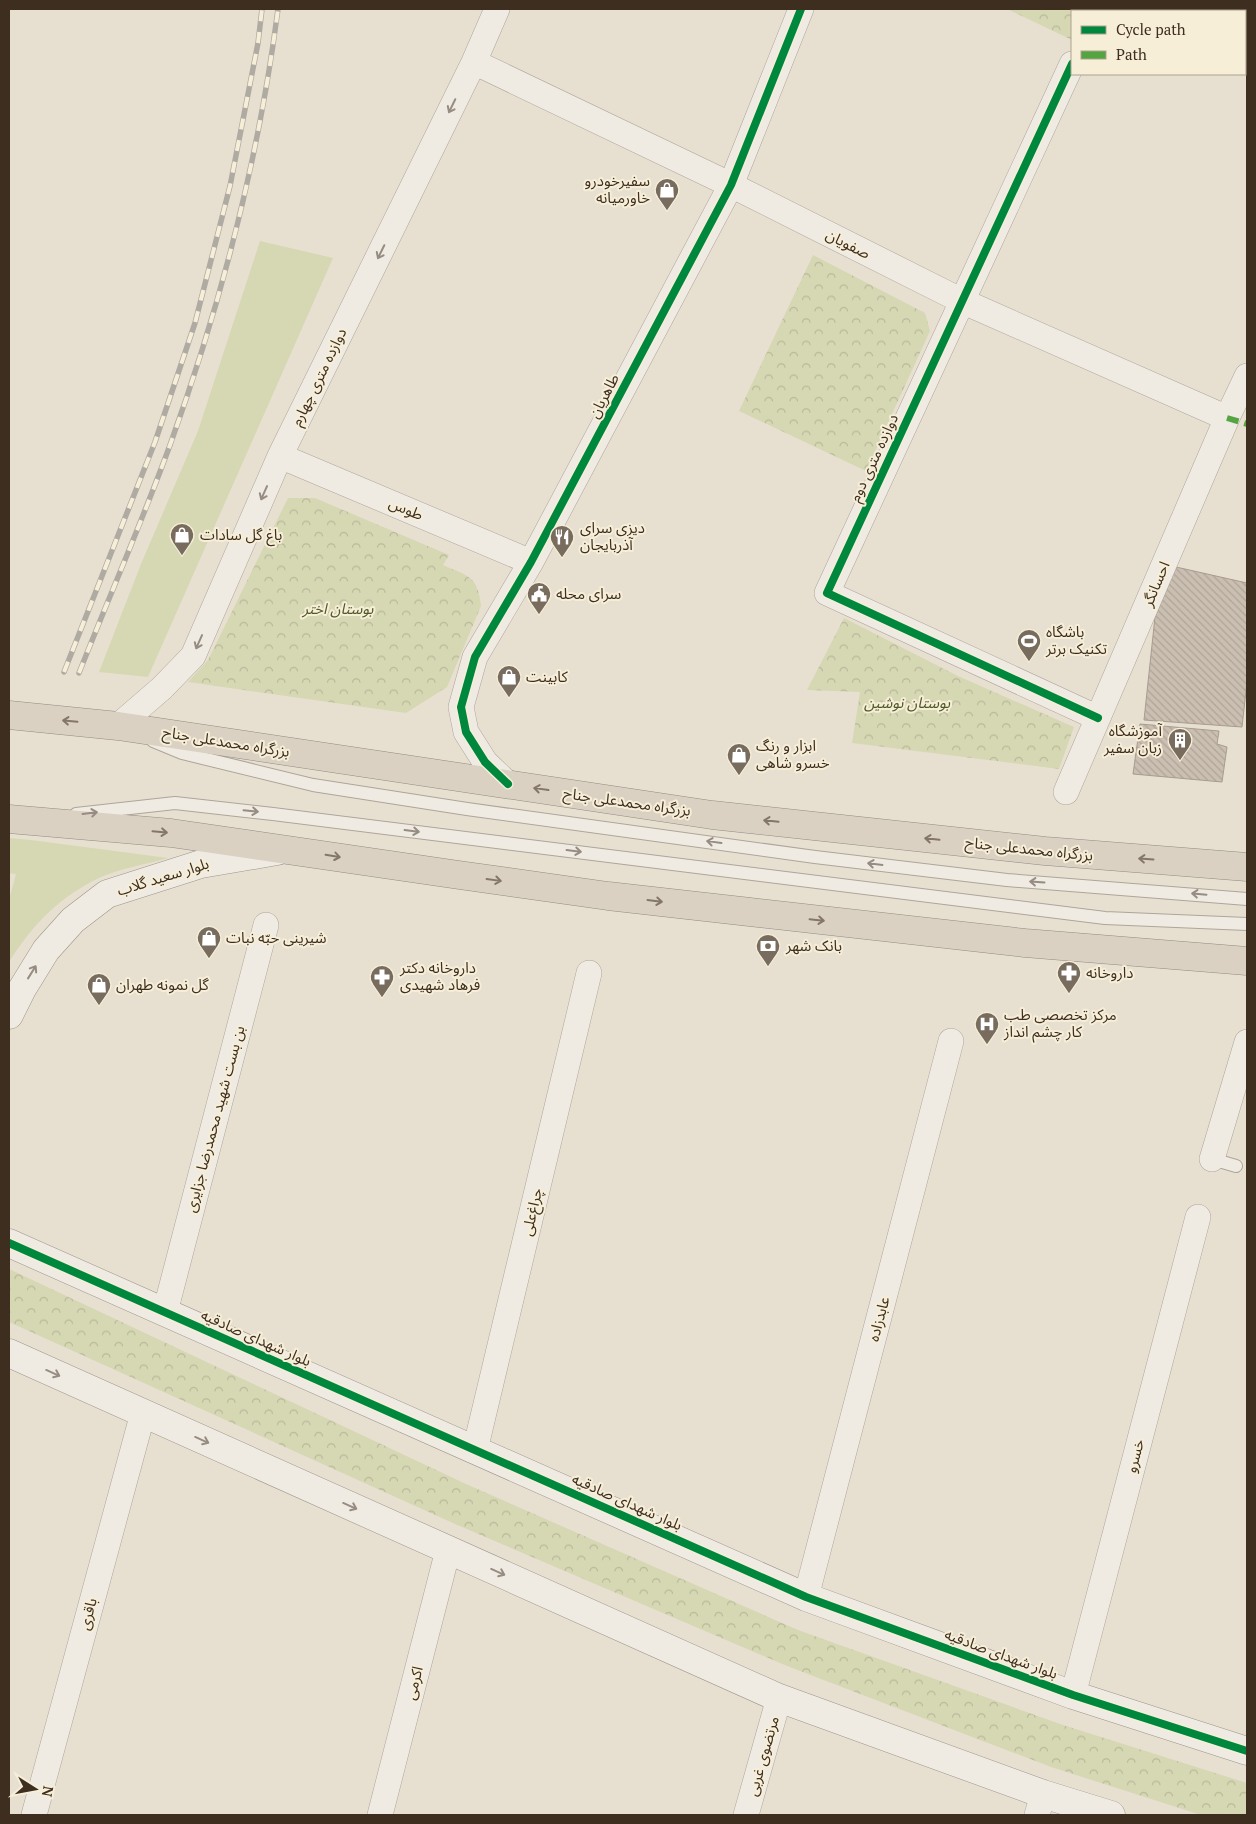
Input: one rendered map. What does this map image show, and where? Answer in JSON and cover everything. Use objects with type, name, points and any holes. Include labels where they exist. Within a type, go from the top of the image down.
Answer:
[{"type":"highway","name":"بزرگراه محمدعلی جناح","points":[[9,715],[118,726],[732,817],[1045,851],[1247,867]]},
{"type":"highway","points":[[16,820],[172,833],[646,900],[1025,943],[1247,961]]},
{"type":"street","name":"دوازده متری چهارم","points":[[118,726],[162,688],[193,656],[280,456],[474,62],[497,9]]},
{"type":"street","name":"طاهریان","points":[[508,784],[485,762],[466,732],[461,708],[475,657],[531,562],[731,185],[801,9]]},
{"type":"street","name":"صفویان","points":[[474,62],[731,185],[962,301],[1227,418]]},
{"type":"street","name":"دوازده متری دوم","points":[[1071,66],[827,593],[1098,718]]},
{"type":"street","name":"احسانگر","points":[[1066,792],[1227,418],[1247,376]]},
{"type":"street","name":"طوس","points":[[280,456],[531,562]]},
{"type":"street","name":"بلوار سعید گلاب","points":[[9,1015],[22,989],[46,950],[73,920],[108,894],[201,864],[285,849]]},
{"type":"street","name":"بن بست شهید محمدرضا جزایری","points":[[165,1312],[266,925]]},
{"type":"street","name":"چراغ‌علی","points":[[475,1450],[589,973]]},
{"type":"street","name":"عابدزاده","points":[[806,1597],[951,1041]]},
{"type":"street","points":[[1212,1159],[1247,1042]]},
{"type":"street","name":"خسرو","points":[[1073,1695],[1198,1217]]},
{"type":"street","name":"بلوار شهدای صادقیه","points":[[9,1243],[806,1597],[1073,1695],[1247,1751]]},
{"type":"street","points":[[9,1353],[779,1698],[1040,1804],[1111,1815]]},
{"type":"street","name":"باقری","points":[[34,1815],[143,1413]]},
{"type":"street","name":"اکرمی","points":[[380,1815],[448,1550]]},
{"type":"street","name":"مرتضوی غربی","points":[[746,1815],[779,1698]]},
{"type":"lane","points":[[118,726],[182,753],[313,786],[808,856],[1007,880],[1247,899]]},
{"type":"lane","points":[[16,820],[175,803],[1105,918],[1247,924]]},
{"type":"lane","points":[[1212,1159],[1236,1166]]},
{"type":"green space","points":[[1007,9],[1086,9],[1071,10],[1071,40]]},
{"type":"green space","points":[[260,241],[333,258],[148,677],[99,672],[141,564],[198,431]]},
{"type":"green space","points":[[813,255],[925,313],[930,331],[866,471],[739,411]]},
{"type":"green space","name":"بوستان اختر","points":[[288,498],[315,498],[449,555],[443,565],[470,578],[477,588],[481,606],[447,687],[406,713],[188,682],[208,660]]},
{"type":"green space","name":"بوستان نوشین","points":[[844,618],[958,676],[1074,727],[1059,769],[852,743],[860,692],[807,690]]},
{"type":"green space","points":[[9,838],[168,858],[108,874],[72,893],[38,923],[9,962],[9,900],[16,874],[9,873]]},
{"type":"green space","points":[[9,1269],[466,1484],[798,1630],[1063,1725],[1247,1783],[1247,1815],[1201,1815],[1051,1767],[787,1666],[455,1524],[9,1322]]},
{"type":"building","points":[[1176,567],[1247,583],[1247,682],[1242,727],[1144,720],[1155,617]]},
{"type":"building","name":"آموزشگاه زبان سفیر","points":[[1140,724],[1219,731],[1217,744],[1227,747],[1222,782],[1133,774]]},
{"type":"railway","points":[[64,672],[155,442],[195,323],[230,186],[258,43],[262,9]]},
{"type":"railway","points":[[79,673],[170,445],[206,338],[222,284],[249,175],[270,64],[278,9]]},
{"type":"marked path","points":[[1227,418],[1247,424]]},
{"type":"cycle path","points":[[508,784],[485,762],[466,732],[461,707],[475,657],[531,562],[731,185],[801,9]]},
{"type":"cycle path","points":[[1071,66],[827,593],[1098,718]]},
{"type":"cycle path","points":[[9,1243],[806,1597],[1073,1695],[1247,1751]]},
{"type":"place","name":"سفیرخودرو خاورمیانه","points":[[667,211]]},
{"type":"place","name":"باغ گل سادات","points":[[182,556]]},
{"type":"place","name":"دیزی سرای آذربایجان","points":[[562,558]]},
{"type":"place","name":"سرای محله","points":[[539,615]]},
{"type":"place","name":"باشگاه تکنیک برتر","points":[[1029,662]]},
{"type":"place","name":"کابینت","points":[[509,698]]},
{"type":"place","name":"آموزشگاه زبان سفیر","points":[[1180,761]]},
{"type":"place","name":"ابزار و رنگ خسرو شاهی","points":[[739,776]]},
{"type":"place","name":"شیرینی حبّه نبات","points":[[209,959]]},
{"type":"place","name":"بانک شهر","points":[[768,967]]},
{"type":"place","name":"داروخانه","points":[[1069,994]]},
{"type":"place","name":"داروخانه دکتر فرهاد شهیدی","points":[[382,998]]},
{"type":"place","name":"گل نمونه طهران","points":[[99,1006]]},
{"type":"place","name":"مرکز تخصصی طب کار چشم انداز","points":[[987,1045]]}]
